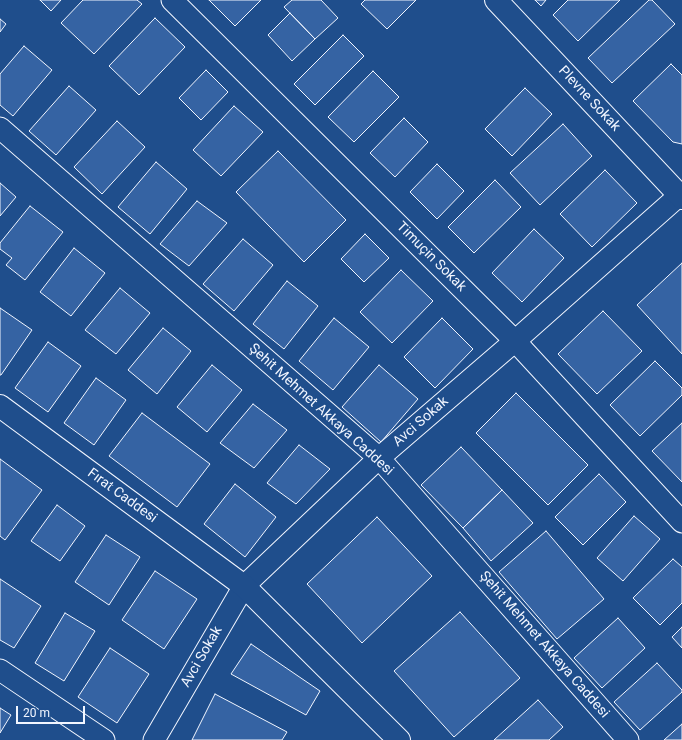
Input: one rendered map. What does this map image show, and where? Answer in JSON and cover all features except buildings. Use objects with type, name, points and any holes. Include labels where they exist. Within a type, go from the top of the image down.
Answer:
[{"type":"street","name":"Timuçin Sokak","points":[[172,0],[515,341],[682,522]]},
{"type":"street","name":"Plevne Sokak","points":[[496,0],[681,195]]},
{"type":"street","name":"Şehit Mehmet Akkaya Caddesi","points":[[0,128],[379,458],[628,740]]},
{"type":"street","name":"Avci Sokak","points":[[154,740],[244,586],[379,458],[681,195]]},
{"type":"street","name":"Fırat Caddesi","points":[[0,406],[244,586],[399,740]]},
{"type":"street","points":[[0,670],[104,740]]}]
